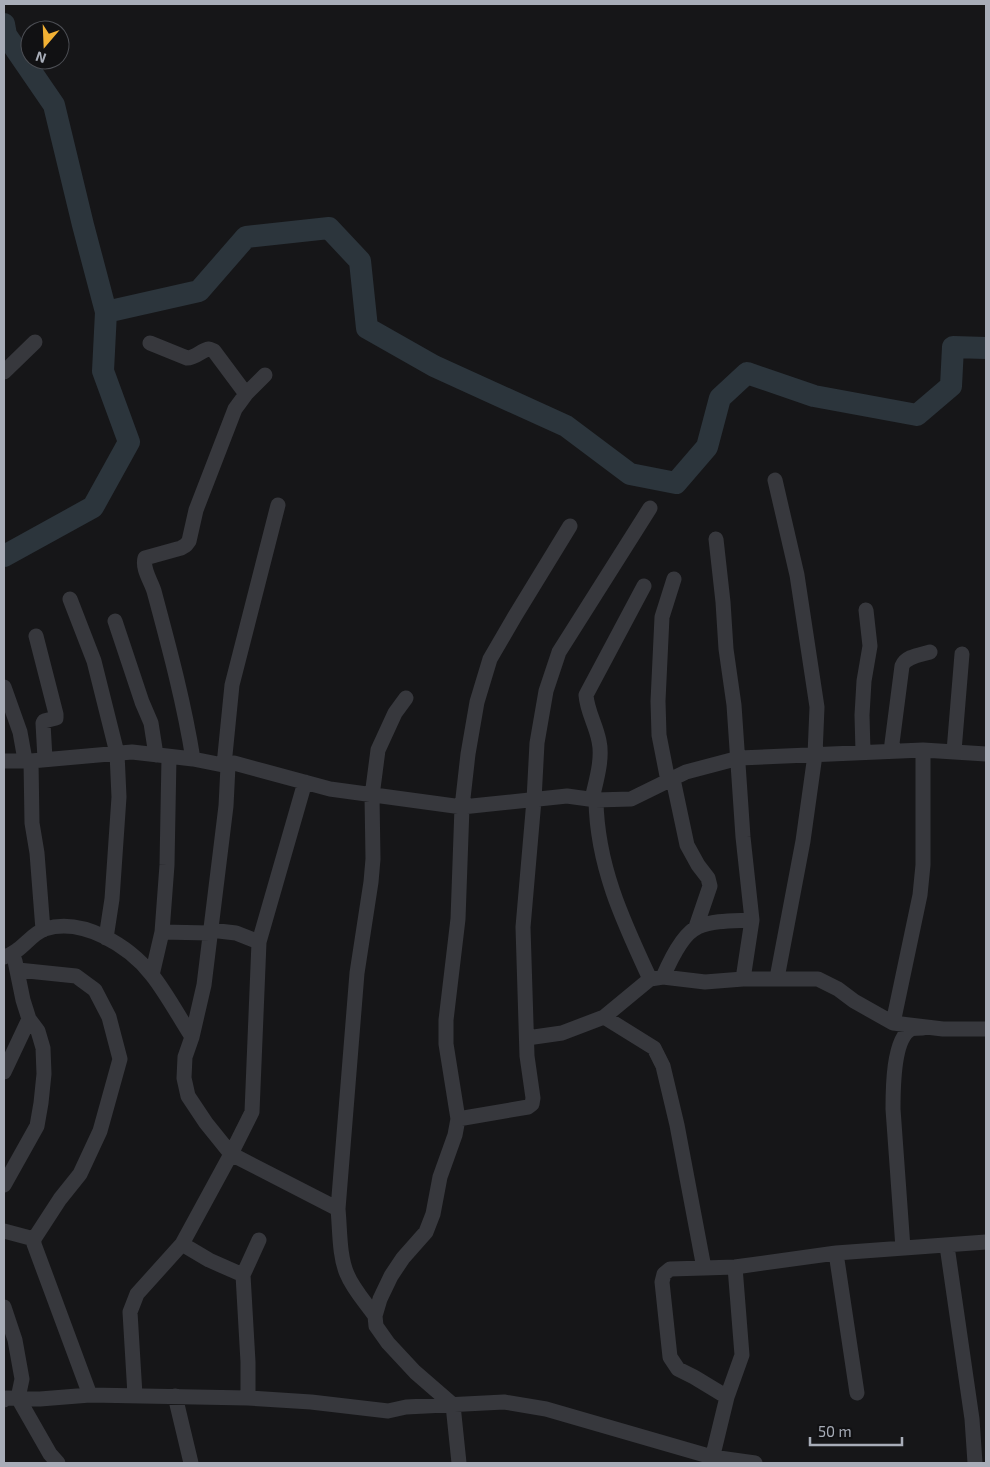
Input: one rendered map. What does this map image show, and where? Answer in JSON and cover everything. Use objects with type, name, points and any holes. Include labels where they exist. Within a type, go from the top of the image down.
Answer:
[{"type":"street","points":[[4,372],[35,342]]},
{"type":"street","points":[[150,342],[188,358],[192,358],[204,350],[214,351],[246,394]]},
{"type":"street","points":[[193,759],[187,718],[152,586],[144,564],[145,558],[181,548],[190,541],[196,510],[235,409],[246,394],[265,375]]},
{"type":"street","points":[[775,480],[797,575],[817,707],[815,755],[803,841],[777,978]]},
{"type":"street","points":[[278,505],[232,685],[226,765],[226,806],[204,985],[192,1037],[185,1057],[184,1078],[188,1096],[206,1123],[231,1154],[338,1209]]},
{"type":"street","points":[[458,1119],[528,1107],[532,1104],[533,1098],[527,1056],[523,927],[537,743],[546,691],[559,652],[650,508]]},
{"type":"street","points":[[459,1463],[453,1405],[415,1372],[388,1343],[376,1326],[375,1316],[380,1298],[391,1276],[402,1258],[426,1232],[433,1214],[440,1177],[455,1135],[458,1119],[446,1044],[446,1020],[458,919],[462,807],[474,719],[490,659],[570,526]]},
{"type":"street","points":[[716,539],[726,649],[739,758],[743,837],[752,920],[742,978]]},
{"type":"street","points":[[527,1038],[562,1033],[604,1017],[657,978],[671,957],[696,927],[710,886],[708,878],[687,845],[659,735],[658,701],[662,617],[674,579]]},
{"type":"street","points":[[644,586],[586,695],[587,704],[599,739],[600,749],[594,800],[601,853],[625,925],[657,978]]},
{"type":"street","points":[[70,599],[94,661],[117,753],[119,806],[112,899],[106,938]]},
{"type":"street","points":[[863,752],[862,715],[864,681],[870,646],[866,610]]},
{"type":"street","points":[[115,621],[162,756],[166,865],[162,932],[152,975]]},
{"type":"street","points":[[36,636],[56,714],[56,718],[44,721],[42,725],[34,760],[32,823],[37,853],[43,930]]},
{"type":"street","points":[[891,751],[903,662],[930,652]]},
{"type":"street","points":[[954,751],[962,654]]},
{"type":"street","points":[[4,687],[20,732],[34,760]]},
{"type":"street","points":[[375,1316],[346,1274],[341,1246],[338,1209],[357,972],[371,882],[373,859],[372,796],[378,750],[395,713],[406,698]]},
{"type":"street","points":[[4,761],[132,752],[226,765],[234,763],[330,790],[462,807],[567,796],[594,800],[631,800],[686,772],[739,758],[923,750],[986,754]]},
{"type":"street","points":[[893,1023],[920,895],[923,865],[923,750]]},
{"type":"street","points":[[135,1395],[130,1312],[132,1303],[137,1294],[182,1244],[252,1112],[259,942],[305,782]]},
{"type":"street","points":[[696,927],[713,923],[752,920]]},
{"type":"street","points":[[4,1185],[37,1126],[44,1074],[43,1048],[38,1031],[29,1019],[23,1000],[18,970],[8,955],[43,930],[63,926],[78,928],[106,938],[132,954],[152,975],[192,1037]]},
{"type":"street","points":[[162,932],[210,931],[236,933],[259,942]]},
{"type":"street","points":[[18,970],[76,976],[94,990],[109,1017],[120,1060],[100,1131],[80,1174],[60,1199],[34,1239],[34,1244],[90,1395]]},
{"type":"street","points":[[657,978],[705,982],[742,978],[818,978],[893,1023],[943,1030],[986,1029]]},
{"type":"street","points":[[604,1017],[654,1048],[663,1066],[677,1125],[704,1268]]},
{"type":"street","points":[[4,1072],[29,1019]]},
{"type":"street","points":[[903,1248],[893,1109],[895,1074],[899,1046],[903,1036],[912,1029],[928,1028]]},
{"type":"street","points":[[4,1231],[34,1239]]},
{"type":"street","points":[[248,1398],[248,1362],[242,1275],[259,1240]]},
{"type":"street","points":[[728,1397],[678,1369],[670,1357],[662,1282],[664,1274],[670,1269],[735,1267],[836,1254],[986,1242]]},
{"type":"street","points":[[182,1244],[209,1260],[242,1275]]},
{"type":"street","points":[[947,1246],[972,1419],[975,1463]]},
{"type":"street","points":[[836,1254],[857,1393]]},
{"type":"street","points":[[712,1460],[728,1397],[742,1355],[735,1267]]},
{"type":"street","points":[[4,1308],[15,1340],[22,1379],[11,1399]]},
{"type":"street","points":[[11,1399],[90,1395],[248,1398],[312,1402],[388,1411],[406,1407],[504,1402],[546,1408],[712,1460],[755,1463]]},
{"type":"street","points":[[175,1396],[191,1463]]},
{"type":"street","points":[[11,1399],[58,1463]]},
{"type":"waterway","points":[[4,24],[6,35],[54,105],[106,312],[103,371],[129,442],[93,507],[4,556]]},
{"type":"waterway","points":[[106,312],[199,291],[246,237],[329,228],[360,261],[367,328],[434,366],[566,426],[630,474],[676,483],[707,447],[720,398],[747,373],[814,396],[917,415],[951,386],[953,347],[986,348]]}]
